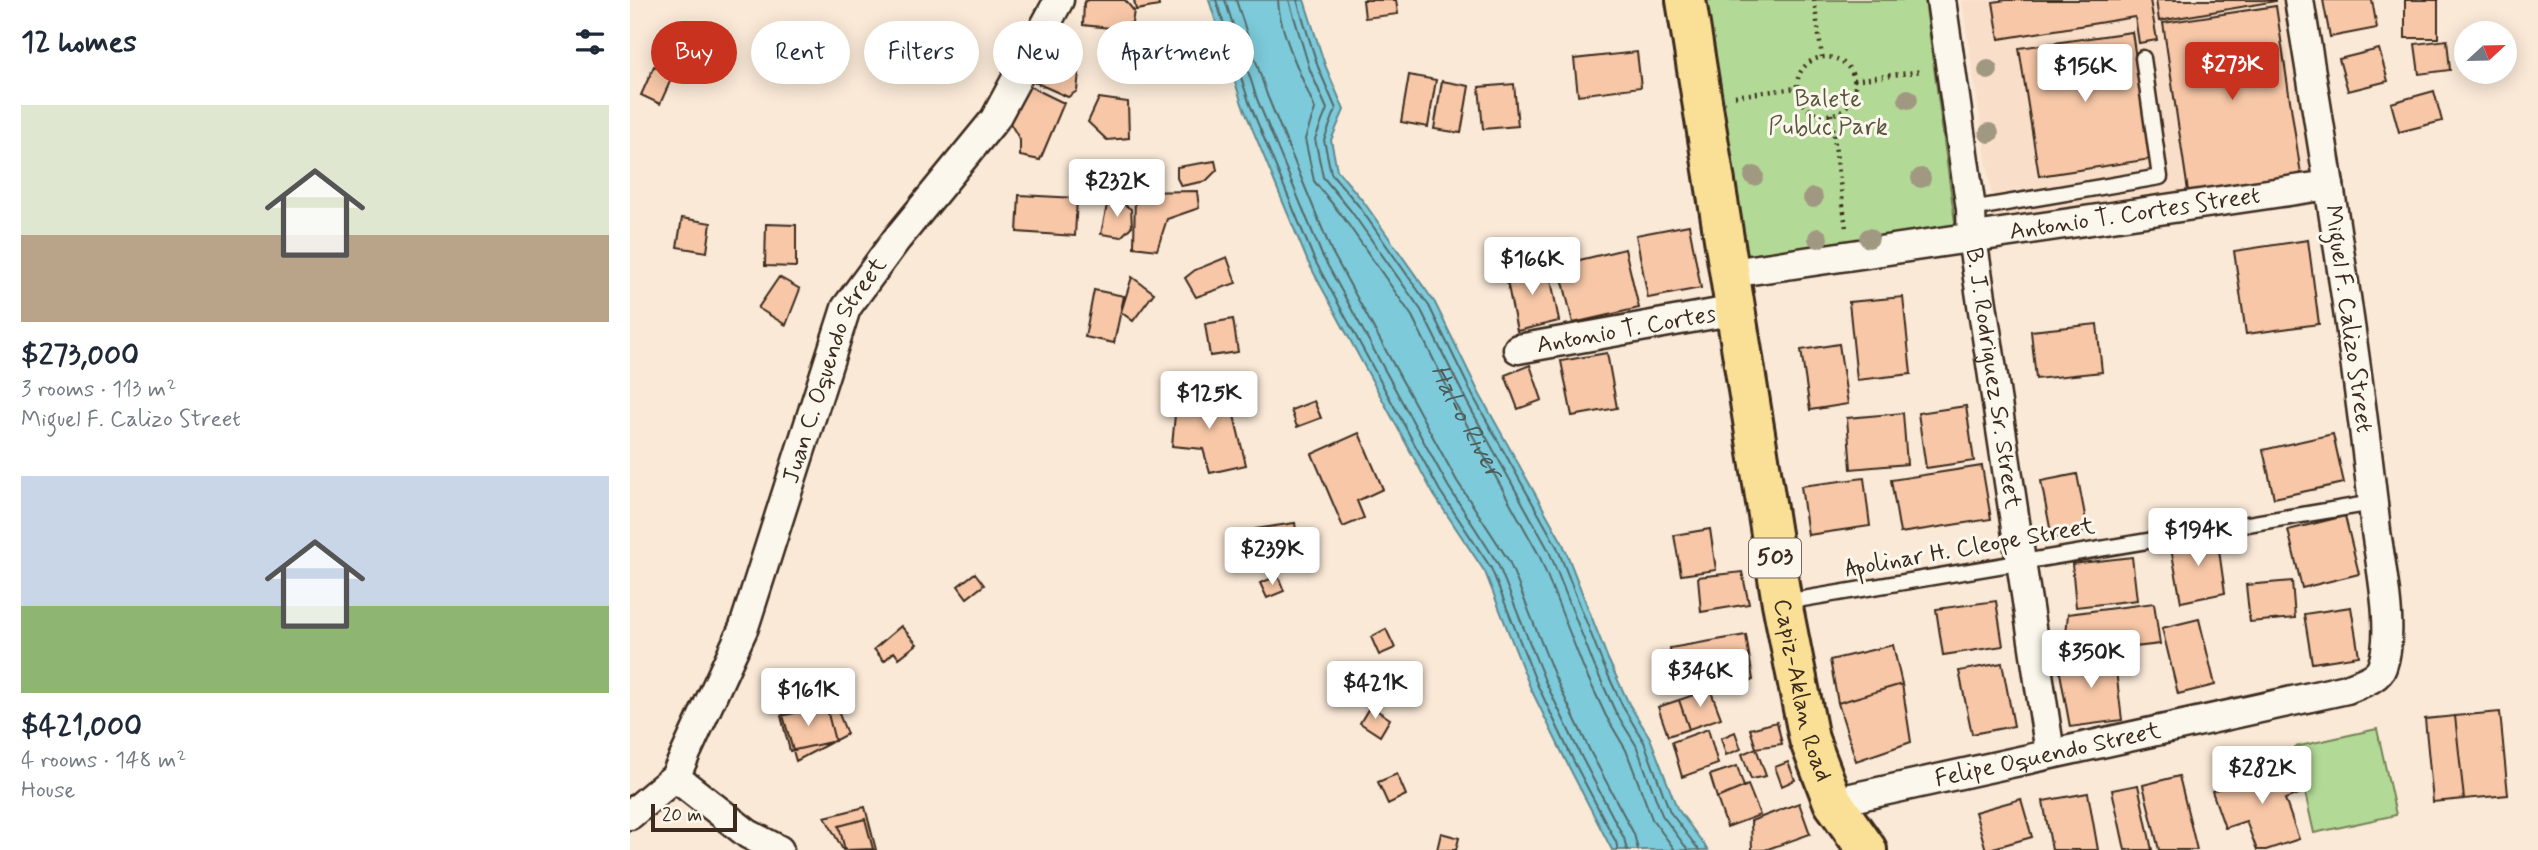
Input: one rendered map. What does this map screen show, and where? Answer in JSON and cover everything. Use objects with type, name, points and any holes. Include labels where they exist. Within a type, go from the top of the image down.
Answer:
[{"type":"main road","name":"503","points":[[1686,0],[1736,310]]},
{"type":"main road","name":"Capiz-Aklan Road","points":[[1736,310],[1782,603],[1809,739],[1833,802],[1867,850]]},
{"type":"street","name":"Juan C. Oquendo Street","points":[[675,777],[744,627],[846,308],[896,240],[995,119],[1059,0]]},
{"type":"street","name":"B. J. Rodriguez Sr. Street","points":[[1941,0],[1971,209],[1972,238],[2050,753]]},
{"type":"street","name":"Miguel F. Calizo Street","points":[[2299,0],[2329,185],[2374,503],[2388,640]]},
{"type":"street","name":"Antonio T. Cortes Street","points":[[1731,273],[2329,185]]},
{"type":"street","name":"Antonio T. Cortes","points":[[1518,349],[1736,310]]},
{"type":"street","name":"Felipe Oquendo Street","points":[[1833,802],[2347,689],[2381,671],[2388,640]]},
{"type":"street","points":[[630,815],[675,777],[748,834],[779,850]]},
{"type":"lane","points":[[1971,209],[2160,177],[2143,58]]},
{"type":"lane","name":"Apolinar H. Cleope Street","points":[[1782,603],[2374,503]]},
{"type":"path","points":[[1814,0],[1822,57]]},
{"type":"path","points":[[1822,57],[1841,61],[1854,80],[1855,90],[1849,103],[1839,112],[1813,112],[1805,107],[1799,98],[1797,79],[1807,63],[1822,57]]},
{"type":"path","points":[[1854,80],[1951,67]]},
{"type":"path","points":[[1702,100],[1796,88]]},
{"type":"path","points":[[1830,114],[1850,257]]},
{"type":"shaded area","points":[[2284,0],[2313,183],[1996,224],[1962,1]]},
{"type":"green space","name":"Balete Public Park","points":[[1698,0],[1925,0],[1956,230],[1739,263]]},
{"type":"green space","points":[[2377,729],[2396,815],[2314,833],[2295,747]]},
{"type":"water","name":"Hal-o River","points":[[1209,0],[1304,0],[1325,65],[1344,110],[1331,140],[1337,170],[1363,201],[1435,303],[1480,395],[1563,544],[1608,659],[1629,704],[1650,738],[1677,808],[1708,850],[1612,850],[1530,687],[1485,572],[1434,495],[1308,262],[1236,84],[1254,84],[1254,21],[1216,21]]},
{"type":"building","points":[[1125,0],[1134,11],[1132,21],[1097,21],[1097,27],[1083,25],[1084,2]]},
{"type":"building","points":[[1134,0],[1158,0],[1159,6],[1136,10]]},
{"type":"building","points":[[1363,0],[1396,0],[1398,14],[1365,18]]},
{"type":"building","points":[[2150,0],[2157,40],[2139,43],[2135,17],[1999,39],[1993,2]]},
{"type":"building","points":[[2156,0],[2276,0],[2276,1],[2159,21]]},
{"type":"building","points":[[2323,0],[2372,0],[2377,28],[2330,37]]},
{"type":"building","points":[[2405,0],[2438,0],[2438,38],[2405,38]]},
{"type":"building","points":[[2276,6],[2302,181],[2189,198],[2163,23]]},
{"type":"building","points":[[2132,32],[2151,159],[2039,176],[2019,48]]},
{"type":"building","points":[[2447,40],[2450,70],[2419,74],[2415,44]]},
{"type":"building","points":[[2379,49],[2388,81],[2348,91],[2339,59]]},
{"type":"building","points":[[1637,52],[1641,87],[1578,95],[1574,59]]},
{"type":"building","points":[[651,73],[651,84],[669,84],[660,104],[641,95]]},
{"type":"building","points":[[1409,75],[1436,80],[1428,127],[1401,122]]},
{"type":"building","points":[[1442,81],[1469,86],[1461,133],[1434,129]]},
{"type":"building","points":[[1039,84],[1078,84],[1077,91],[1068,97]]},
{"type":"building","points":[[1514,84],[1518,126],[1483,129],[1479,87]]},
{"type":"building","points":[[1029,86],[1064,103],[1040,160],[1020,156],[1020,140],[1010,123]]},
{"type":"building","points":[[2434,91],[2442,121],[2399,132],[2391,103]]},
{"type":"building","points":[[1099,98],[1128,102],[1129,138],[1107,140],[1088,122]]},
{"type":"building","points":[[1215,161],[1217,170],[1206,181],[1181,186],[1177,178],[1177,167]]},
{"type":"building","points":[[1197,191],[1199,208],[1167,219],[1157,250],[1134,247],[1135,192]]},
{"type":"building","points":[[1019,195],[1077,198],[1075,236],[1017,232]]},
{"type":"building","points":[[1109,195],[1131,209],[1132,226],[1121,237],[1101,234]]},
{"type":"building","points":[[682,218],[711,223],[707,252],[677,247]]},
{"type":"building","points":[[766,224],[796,225],[796,267],[765,266]]},
{"type":"building","points":[[1689,225],[1701,288],[1648,298],[1636,235]]},
{"type":"building","points":[[2308,240],[2319,324],[2246,334],[2234,251]]},
{"type":"building","points":[[1625,249],[1639,308],[1573,323],[1559,265]]},
{"type":"building","points":[[1227,257],[1236,283],[1196,297],[1185,278],[1195,270]]},
{"type":"building","points":[[1548,264],[1559,321],[1517,331],[1505,271]]},
{"type":"building","points":[[779,277],[800,289],[786,325],[758,308]]},
{"type":"building","points":[[1132,277],[1154,293],[1133,321],[1121,312]]},
{"type":"building","points":[[1094,290],[1124,296],[1114,343],[1085,337]]},
{"type":"building","points":[[1903,297],[1911,374],[1857,380],[1849,302]]},
{"type":"building","points":[[1233,319],[1238,352],[1210,356],[1205,324]]},
{"type":"building","points":[[2097,324],[2102,372],[2036,379],[2031,331]]},
{"type":"building","points":[[1839,344],[1848,404],[1810,410],[1801,350]]},
{"type":"building","points":[[1607,353],[1617,408],[1572,416],[1561,361]]},
{"type":"building","points":[[1530,365],[1542,400],[1518,409],[1505,375]]},
{"type":"building","points":[[1177,394],[1230,399],[1246,465],[1210,473],[1203,449],[1172,446]]},
{"type":"building","points":[[1314,401],[1321,418],[1297,427],[1291,410]]},
{"type":"building","points":[[1966,406],[1974,461],[1926,468],[1918,413]]},
{"type":"building","points":[[1903,413],[1907,464],[1851,469],[1847,418]]},
{"type":"building","points":[[1359,433],[1383,489],[1357,501],[1364,518],[1343,527],[1312,454]]},
{"type":"building","points":[[2333,434],[2344,483],[2274,498],[2263,450]]},
{"type":"building","points":[[1982,466],[1991,519],[1900,533],[1891,480]]},
{"type":"building","points":[[2077,474],[2088,531],[2052,538],[2041,481]]},
{"type":"building","points":[[1864,478],[1870,526],[1808,535],[1801,486]]},
{"type":"building","points":[[2345,516],[2359,574],[2302,588],[2288,530]]},
{"type":"building","points":[[1295,523],[1299,551],[1259,557],[1255,529]]},
{"type":"building","points":[[1710,529],[1716,570],[1681,575],[1674,535]]},
{"type":"building","points":[[2217,536],[2225,593],[2181,602],[2170,543]]},
{"type":"building","points":[[2132,557],[2137,600],[2076,607],[2072,564]]},
{"type":"building","points":[[1742,572],[1749,604],[1701,612],[1698,577]]},
{"type":"building","points":[[975,573],[984,585],[967,598],[958,586]]},
{"type":"building","points":[[1278,576],[1284,591],[1267,598],[1260,583]]},
{"type":"building","points":[[2292,581],[2295,618],[2250,622],[2246,585]]},
{"type":"building","points":[[1996,601],[2003,646],[1943,655],[1936,609]]},
{"type":"building","points":[[2154,603],[2160,644],[2064,655],[2068,614]]},
{"type":"building","points":[[2351,607],[2359,656],[2312,663],[2304,614]]},
{"type":"building","points":[[2199,619],[2215,685],[2178,694],[2162,628]]},
{"type":"building","points":[[901,626],[917,644],[899,658],[894,652],[884,661],[874,649]]},
{"type":"building","points":[[1386,629],[1395,648],[1379,655],[1371,637]]},
{"type":"building","points":[[1746,635],[1753,680],[1677,692],[1670,648]]},
{"type":"building","points":[[1893,645],[1902,684],[1838,703],[1830,660]]},
{"type":"building","points":[[2114,654],[2122,720],[2070,727],[2058,662]]},
{"type":"building","points":[[2002,663],[2014,726],[1972,734],[1959,671]]},
{"type":"building","points":[[1902,684],[1911,742],[1856,761],[1838,703]]},
{"type":"building","points":[[828,686],[847,734],[796,761],[781,708]]},
{"type":"building","points":[[1710,689],[1721,718],[1689,729],[1679,700]]},
{"type":"building","points":[[1679,700],[1689,729],[1668,736],[1658,707]]},
{"type":"building","points":[[826,706],[835,741],[790,751],[781,716]]},
{"type":"building","points":[[1370,706],[1390,719],[1380,736],[1360,723]]},
{"type":"building","points":[[2500,712],[2508,795],[2464,799],[2455,716]]},
{"type":"building","points":[[2455,716],[2464,799],[2433,802],[2425,719]]},
{"type":"building","points":[[1777,722],[1782,744],[1756,748],[1750,729]]},
{"type":"building","points":[[1708,729],[1718,764],[1682,777],[1672,742]]},
{"type":"building","points":[[1735,732],[1741,749],[1726,755],[1721,738]]},
{"type":"building","points":[[1756,748],[1766,776],[1751,779],[1742,754]]},
{"type":"building","points":[[1788,762],[1795,780],[1782,786],[1775,767]]},
{"type":"building","points":[[2294,763],[2304,792],[2285,799],[2299,839],[2266,850],[2257,850],[2246,821],[2225,828],[2212,791]]},
{"type":"building","points":[[1737,766],[1744,787],[1717,798],[1710,775]]},
{"type":"building","points":[[1397,774],[1406,795],[1388,804],[1378,782]]},
{"type":"building","points":[[2179,776],[2197,850],[2159,850],[2143,785]]},
{"type":"building","points":[[1748,785],[1760,815],[1727,827],[1717,798]]},
{"type":"building","points":[[2138,785],[2152,850],[2125,850],[2112,790]]},
{"type":"building","points":[[2088,793],[2098,850],[2052,850],[2043,801]]},
{"type":"building","points":[[2021,799],[2032,837],[1986,850],[1975,812]]},
{"type":"building","points":[[1799,803],[1810,834],[1765,850],[1752,850],[1751,821]]},
{"type":"building","points":[[865,807],[876,850],[843,850],[825,817]]},
{"type":"building","points":[[865,819],[873,849],[845,850],[839,826]]},
{"type":"building","points":[[1441,833],[1459,838],[1456,850],[1437,850]]}]
